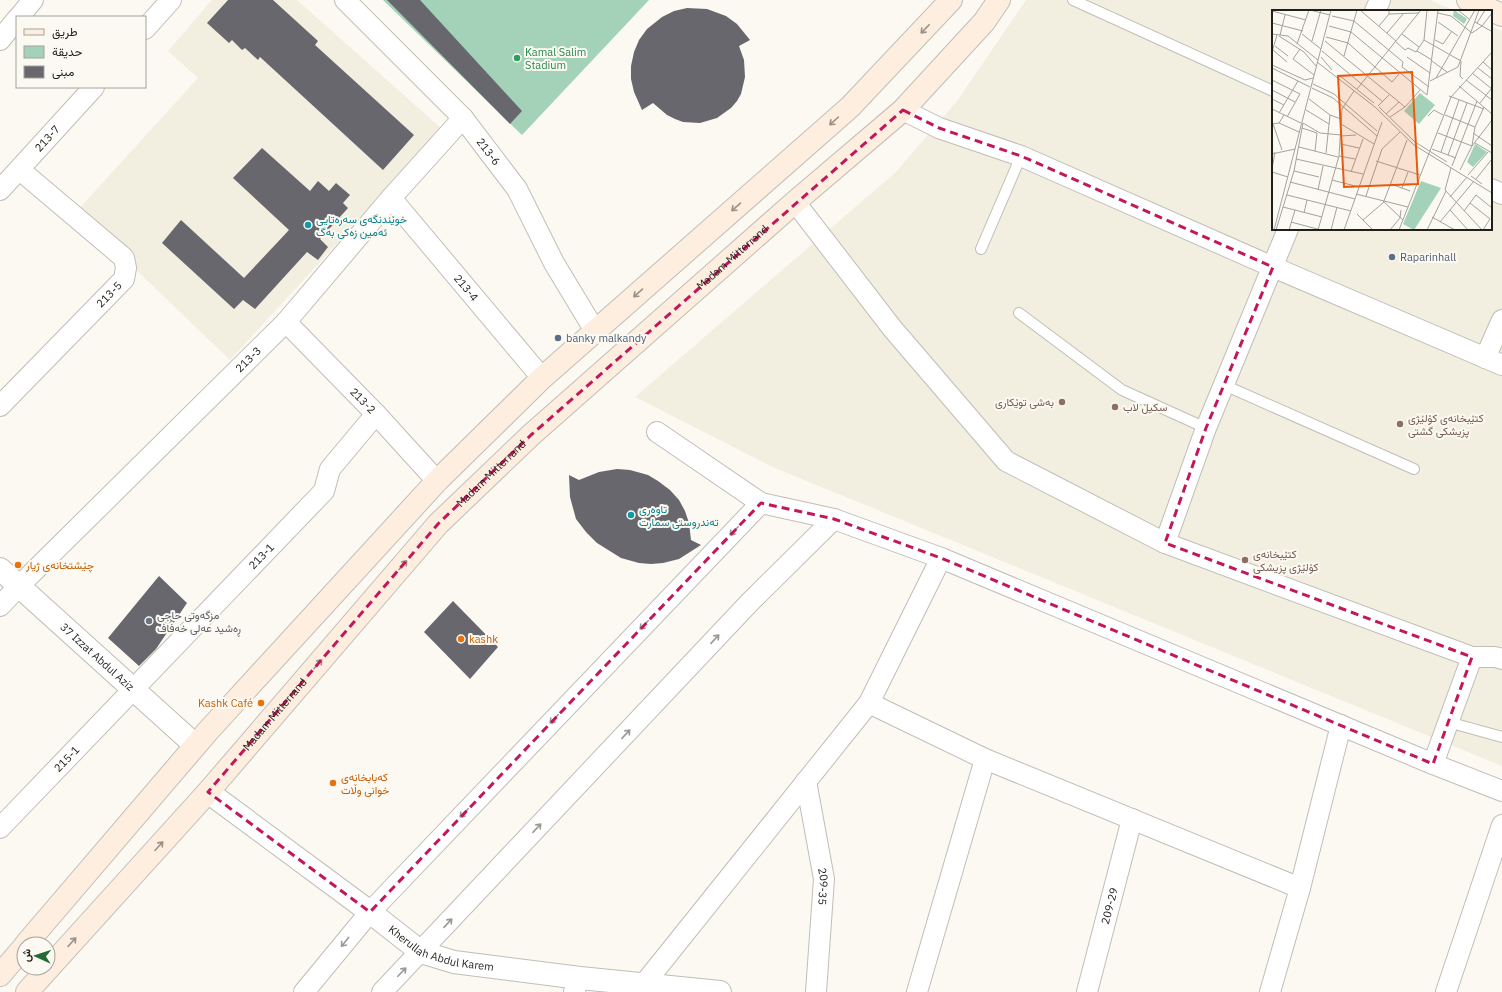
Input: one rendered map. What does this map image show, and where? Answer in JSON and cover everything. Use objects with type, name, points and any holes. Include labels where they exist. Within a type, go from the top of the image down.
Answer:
[{"type":"main road","points":[[33,936],[195,745],[437,482],[542,378],[850,107],[951,0]]},
{"type":"main road","name":"Madam Mitterrand","points":[[27,992],[208,792],[438,524],[531,435],[795,202],[903,110],[984,22],[999,0]]},
{"type":"main road","points":[[1468,0],[1491,10]]},
{"type":"main road","points":[[1492,11],[1502,15]]},
{"type":"main road","points":[[0,975],[16,956]]},
{"type":"street","points":[[20,16],[33,0]]},
{"type":"street","points":[[146,28],[171,0]]},
{"type":"street","name":"213-6","points":[[345,0],[463,118],[517,188],[554,264],[595,331]]},
{"type":"street","points":[[1375,10],[1380,0]]},
{"type":"street","points":[[0,40],[16,20]]},
{"type":"street","name":"213-7","points":[[0,190],[20,170],[93,88]]},
{"type":"street","points":[[903,110],[939,128],[1021,156],[1494,362],[1502,320]]},
{"type":"street","name":"213-3","points":[[0,606],[286,322],[463,118]]},
{"type":"street","name":"213-5","points":[[0,406],[124,279],[126,268],[124,258],[20,170]]},
{"type":"street","points":[[1492,189],[1502,194]]},
{"type":"street","name":"213-4","points":[[392,198],[542,378]]},
{"type":"street","points":[[795,202],[892,328],[1006,461],[1166,543],[1472,657],[1495,657],[1502,659]]},
{"type":"street","points":[[1166,543],[1206,428],[1288,230]]},
{"type":"street","name":"213-2","points":[[286,322],[376,414],[437,482]]},
{"type":"street","name":"213-1","points":[[134,690],[324,491],[330,469],[376,414]]},
{"type":"street","points":[[657,432],[762,503],[834,519],[941,558],[1432,764],[1502,791]]},
{"type":"street","points":[[304,992],[370,912],[762,503]]},
{"type":"street","points":[[382,992],[750,602],[834,519]]},
{"type":"street","points":[[644,984],[869,703],[941,558]]},
{"type":"street","name":"37 Izzat Abdul Aziz","points":[[0,569],[195,745]]},
{"type":"street","points":[[1432,764],[1472,657]]},
{"type":"street","name":"215-1","points":[[0,828],[134,690]]},
{"type":"street","points":[[869,703],[985,758],[1300,888]]},
{"type":"street","points":[[1270,992],[1300,888],[1341,725]]},
{"type":"street","points":[[917,992],[985,758]]},
{"type":"street","name":"209-35","points":[[806,781],[824,879],[816,992]]},
{"type":"street","name":"Kherullah Abdul Karem","points":[[208,792],[370,912],[421,952],[454,962],[577,985],[644,984],[720,992]]},
{"type":"street","name":"209-29","points":[[1087,992],[1132,819]]},
{"type":"street","points":[[1446,992],[1502,825]]},
{"type":"lane","points":[[1073,0],[1272,91]]},
{"type":"lane","points":[[982,249],[1021,156]]},
{"type":"lane","points":[[1019,313],[1122,390],[1206,428]]},
{"type":"lane","points":[[1224,385],[1414,469]]},
{"type":"lane","points":[[1448,722],[1502,737]]},
{"type":"highlighted area","points":[[903,110],[939,128],[1021,156],[1273,267],[1206,428],[1165,543],[1472,657],[1433,764],[941,558],[834,519],[761,503],[370,912],[208,792],[438,524],[531,435]]},
{"type":"shaded area","points":[[212,0],[297,0],[442,129],[230,360],[76,212],[198,78],[168,51]]},
{"type":"shaded area","points":[[1026,0],[1430,0],[1454,10],[1272,10],[1272,230],[1492,230],[1492,26],[1502,31],[1502,766],[775,468],[635,397],[896,172],[957,101]]},
{"type":"green space","name":"Kamal Salim Stadium","points":[[383,0],[649,0],[522,135]]},
{"type":"building","points":[[228,0],[273,0],[318,41],[315,45],[414,135],[383,170],[260,57],[258,60],[245,48],[242,50],[232,40],[229,43],[207,23]]},
{"type":"building","points":[[387,0],[420,0],[522,111],[510,124]]},
{"type":"building","points":[[687,8],[707,9],[726,16],[737,24],[750,40],[739,46],[744,60],[745,77],[741,94],[737,101],[731,108],[717,118],[700,123],[683,122],[675,119],[667,115],[653,103],[642,110],[634,92],[631,79],[631,66],[634,52],[639,40],[647,29],[662,17],[674,11]]},
{"type":"building","name":"خوێندنگەی سەرەتایی ئەمین زەکی بەگ","points":[[262,148],[310,191],[318,181],[329,191],[336,183],[350,195],[343,203],[348,208],[320,239],[328,247],[318,260],[307,252],[255,309],[243,300],[234,309],[162,243],[181,220],[244,278],[289,230],[233,178]]},
{"type":"building","name":"تاوەری تەندروستی سمارت","points":[[617,469],[630,470],[648,475],[670,490],[679,500],[685,511],[689,523],[691,540],[701,545],[679,559],[651,564],[639,563],[621,558],[597,543],[576,519],[570,497],[569,475],[579,480],[599,472]]},
{"type":"building","name":"مزگەوتی حاجی ڕەشید عەلی خەفاف","points":[[159,576],[187,603],[156,649],[139,666],[108,638]]},
{"type":"building","name":"kashk","points":[[453,601],[498,647],[470,679],[424,632]]},
{"type":"place","name":"Kamal Salim Stadium","points":[[517,58]]},
{"type":"place","name":"خوێندنگەی سەرەتایی ئەمین زەکی بەگ","points":[[308,225]]},
{"type":"place","name":"Raparinhall","points":[[1392,257]]},
{"type":"place","name":"banky malkandy","points":[[558,338]]},
{"type":"place","name":"بە‌شی توێكاری","points":[[1062,402]]},
{"type":"place","name":"سكیڵ لاب","points":[[1115,407]]},
{"type":"place","name":"کتێبخانەی کۆلێژی پزیشکی گشتی","points":[[1400,424]]},
{"type":"place","name":"تاوەری تەندروستی سمارت","points":[[631,515]]},
{"type":"place","name":"كتێبخانە‌ی كۆلێژی پزیشكی","points":[[1245,560]]},
{"type":"place","name":"چێشتخانەی ژیار","points":[[18,565]]},
{"type":"place","name":"مزگەوتی حاجی ڕەشید عەلی خەفاف","points":[[149,621]]},
{"type":"place","name":"kashk","points":[[461,639]]},
{"type":"place","name":"Kashk Café","points":[[261,703]]},
{"type":"place","name":"کەبابخانەی خوانی وڵات","points":[[333,783]]}]
